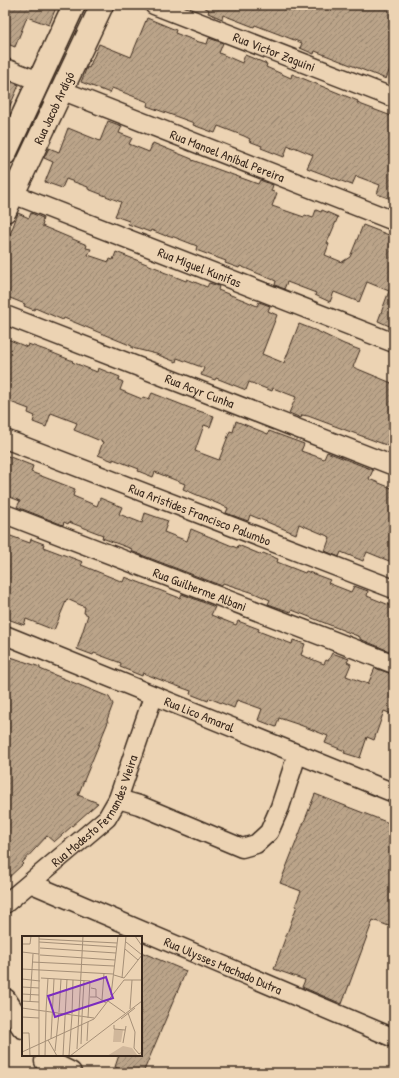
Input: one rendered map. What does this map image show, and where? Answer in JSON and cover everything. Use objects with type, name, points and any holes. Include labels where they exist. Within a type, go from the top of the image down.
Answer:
[{"type":"main road","name":"Rua Jacob Ardigó","points":[[5,154],[74,5]]},
{"type":"main road","name":"Rua Jacob Ardigó","points":[[8,199],[102,5]]},
{"type":"main road","points":[[7,1004],[22,1026]]},
{"type":"main road","points":[[47,1063],[70,1073]]},
{"type":"street","name":"Rua Victor Zaguini","points":[[154,5],[394,98]]},
{"type":"street","points":[[5,68],[39,82]]},
{"type":"street","name":"Rua Manoel Aníbal Pereira","points":[[61,90],[394,221]]},
{"type":"street","name":"Rua Miguel Kunifas","points":[[8,199],[394,343]]},
{"type":"street","name":"Rua Acyr Cunha","points":[[5,315],[394,466]]},
{"type":"street","name":"Rua Aristides Francisco Palumbo","points":[[5,439],[394,589]]},
{"type":"street","name":"Rua Guilherme Albani","points":[[5,514],[394,664]]},
{"type":"street","name":"Rua Lico Amaral","points":[[5,635],[154,697],[394,793]]},
{"type":"street","name":"Rua Modesto Fernandes Vieira","points":[[5,904],[107,818],[118,799],[154,697]]},
{"type":"street","points":[[118,799],[139,805],[242,848],[256,844],[269,832],[280,806],[294,764]]},
{"type":"street","name":"Rua Ulysses Machado Dutra","points":[[30,883],[394,1038]]},
{"type":"building","points":[[5,5],[57,5],[49,25],[27,17],[15,47],[5,43]]},
{"type":"building","points":[[200,5],[394,5],[394,67],[391,66],[386,79],[315,51],[314,54],[300,48],[302,43],[255,25],[254,27],[223,15],[222,19],[208,13],[209,10]]},
{"type":"building","points":[[147,18],[176,30],[175,33],[199,42],[207,44],[209,38],[223,43],[219,53],[242,63],[245,55],[267,64],[266,67],[291,78],[292,74],[358,101],[357,103],[394,117],[394,200],[377,194],[380,185],[356,176],[352,185],[307,168],[313,155],[294,147],[293,148],[288,145],[284,157],[261,148],[262,146],[249,141],[250,139],[244,136],[218,126],[215,133],[193,125],[194,123],[147,106],[148,102],[112,88],[110,93],[81,82],[87,67],[89,68],[99,44],[131,57]]},
{"type":"building","points":[[5,79],[19,85],[5,117]]},
{"type":"building","points":[[108,121],[122,126],[119,133],[132,138],[129,144],[149,152],[153,143],[192,160],[258,184],[260,180],[273,185],[271,191],[277,193],[272,206],[304,217],[305,215],[313,218],[316,210],[321,212],[322,210],[338,217],[327,243],[329,244],[325,255],[342,262],[350,257],[363,225],[394,237],[394,328],[378,321],[389,291],[367,282],[359,302],[334,292],[330,302],[315,295],[316,293],[287,282],[284,289],[275,285],[276,281],[240,266],[239,268],[225,263],[226,261],[196,250],[197,246],[174,237],[166,236],[151,230],[150,232],[128,224],[129,221],[115,216],[121,202],[88,189],[88,187],[66,179],[62,188],[45,182],[53,162],[44,158],[49,148],[59,152],[68,128],[100,141]]},
{"type":"building","points":[[18,213],[29,218],[31,213],[43,218],[42,226],[87,245],[86,248],[91,249],[88,255],[109,262],[110,259],[113,260],[116,252],[186,281],[187,279],[207,287],[209,283],[219,286],[218,290],[257,306],[259,302],[270,306],[268,311],[277,315],[262,354],[284,363],[299,324],[360,350],[353,367],[394,384],[394,448],[308,416],[302,415],[301,418],[289,413],[296,397],[273,388],[272,391],[249,382],[246,390],[216,378],[215,380],[201,375],[204,368],[177,358],[176,362],[156,354],[132,348],[132,346],[64,318],[63,320],[35,308],[34,310],[24,306],[25,304],[5,296],[5,248]]},
{"type":"building","points":[[5,338],[27,347],[28,344],[48,351],[97,372],[98,368],[120,377],[119,380],[123,382],[120,390],[142,399],[143,397],[149,399],[152,393],[214,416],[210,427],[204,425],[195,451],[219,460],[230,431],[233,432],[236,421],[268,434],[269,431],[304,444],[301,451],[324,459],[327,452],[373,470],[369,479],[394,489],[394,563],[367,552],[363,561],[341,552],[339,557],[325,551],[330,537],[299,524],[296,534],[250,515],[248,521],[226,513],[228,508],[183,489],[185,484],[155,472],[153,477],[138,471],[139,469],[98,455],[103,442],[74,430],[77,423],[51,413],[46,427],[33,422],[35,416],[28,413],[29,409],[5,400]]},
{"type":"building","points":[[5,455],[33,466],[31,472],[75,489],[73,496],[97,506],[100,498],[122,507],[119,514],[142,523],[145,513],[168,521],[164,532],[187,541],[191,529],[237,548],[238,545],[262,555],[263,553],[278,559],[277,562],[305,573],[306,571],[330,580],[328,583],[351,592],[354,586],[368,591],[367,596],[394,607],[394,653],[360,639],[360,637],[292,610],[291,612],[268,604],[270,600],[254,593],[223,583],[222,586],[131,551],[132,549],[102,538],[103,535],[69,522],[68,524],[64,522],[63,525],[17,507],[20,501],[5,495]]},
{"type":"building","points":[[5,534],[30,543],[31,539],[44,544],[43,547],[83,562],[81,565],[123,582],[125,577],[180,598],[182,594],[215,607],[211,615],[236,625],[238,621],[259,629],[258,631],[292,644],[293,640],[305,644],[301,655],[324,664],[326,660],[328,661],[332,653],[349,659],[347,662],[351,664],[346,676],[368,684],[375,668],[394,675],[394,715],[384,711],[374,740],[367,737],[360,758],[344,753],[345,751],[325,743],[328,736],[300,725],[279,718],[276,727],[258,720],[262,709],[237,700],[234,708],[209,698],[208,701],[190,694],[191,691],[143,673],[142,676],[120,667],[121,663],[94,653],[93,655],[77,649],[88,615],[84,613],[85,607],[67,599],[54,630],[26,619],[24,625],[5,618]]},
{"type":"building","points":[[5,655],[40,667],[40,669],[109,697],[113,704],[107,720],[108,722],[78,795],[98,803],[54,842],[47,836],[22,863],[23,864],[5,881]]},
{"type":"building","points":[[315,794],[394,825],[394,928],[373,920],[342,1004],[302,987],[305,980],[274,969],[301,891],[280,883]]},
{"type":"building","points":[[142,952],[186,971],[143,1073],[129,1073],[115,1067],[119,1056],[142,1056]]}]
